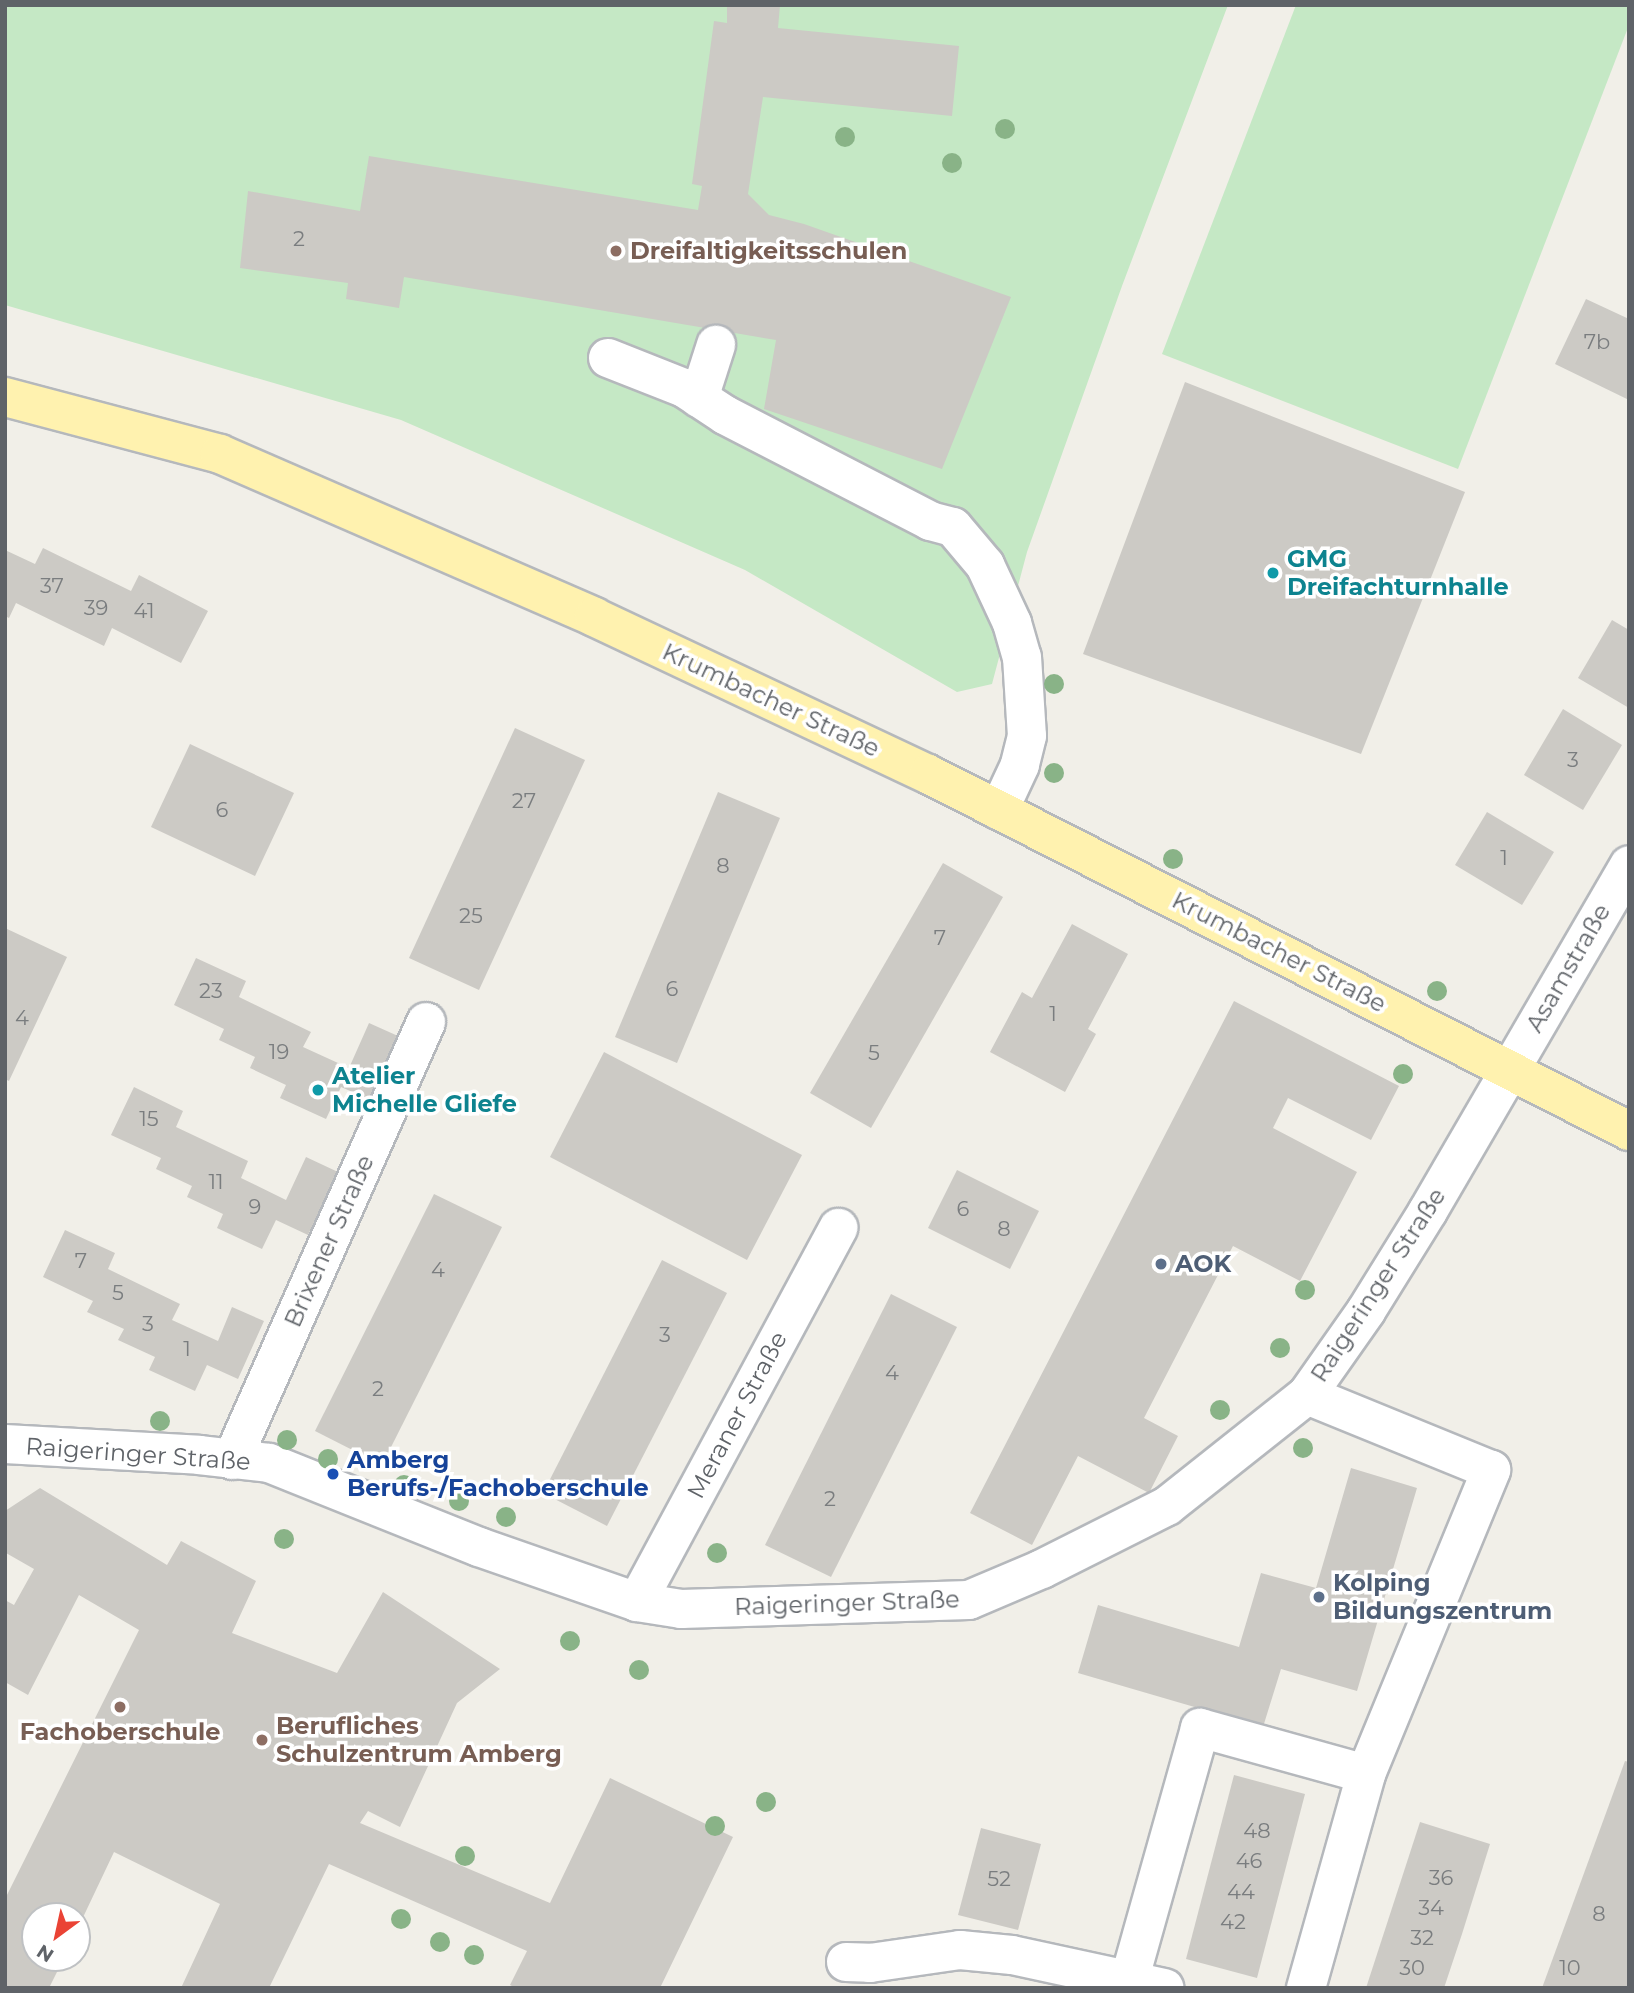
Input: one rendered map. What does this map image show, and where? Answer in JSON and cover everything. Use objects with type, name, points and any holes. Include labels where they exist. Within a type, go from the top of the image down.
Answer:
[{"type":"main road","name":"Krumbacher Straße","points":[[5,397],[220,454],[594,617],[999,810],[1507,1072]]},
{"type":"main road","points":[[1507,1072],[1629,1131]]},
{"type":"street","points":[[699,398],[716,345]]},
{"type":"street","points":[[608,358],[684,388],[725,415],[930,521],[953,527],[985,565],[1012,623],[1022,657],[1027,728],[1020,765],[999,810]]},
{"type":"street","name":"Asamstraße","points":[[1507,1072],[1629,865]]},
{"type":"street","name":"Brixener Straße","points":[[232,1460],[426,1022]]},
{"type":"street","name":"Raigeringer Straße","points":[[5,1444],[269,1463],[479,1547],[637,1602],[681,1609],[969,1600],[1042,1569],[1167,1506],[1307,1395],[1366,1311],[1507,1072]]},
{"type":"street","name":"Meraner Straße","points":[[637,1602],[838,1228]]},
{"type":"street","points":[[1306,1988],[1366,1774],[1491,1469],[1307,1395]]},
{"type":"street","points":[[846,1962],[870,1963],[960,1950],[1012,1955],[1147,1984],[1200,1728],[1366,1774]]},
{"type":"green space","points":[[5,5],[1228,5],[1122,286],[1027,552],[992,684],[957,692],[745,570],[401,420],[5,305]]},
{"type":"green space","points":[[1296,5],[1629,5],[1629,25],[1458,469],[1162,354]]},
{"type":"building","name":"Dreifaltigkeitsschulen","points":[[727,5],[780,5],[778,28],[959,46],[952,116],[763,97],[748,194],[769,215],[804,224],[1011,297],[942,469],[764,409],[776,340],[404,277],[399,308],[346,299],[348,283],[240,268],[248,191],[360,211],[369,156],[698,210],[702,186],[692,184],[714,21],[727,23]]},
{"type":"building","points":[[1586,299],[1629,319],[1629,400],[1555,364]]},
{"type":"building","name":"GMG Dreifachturnhalle","points":[[1185,382],[1465,492],[1361,754],[1083,654]]},
{"type":"building","points":[[43,548],[131,591],[139,575],[208,611],[181,663],[112,628],[104,646],[16,603],[9,618],[5,616],[5,550],[35,564]]},
{"type":"building","points":[[1612,620],[1629,630],[1629,708],[1578,678]]},
{"type":"building","points":[[1563,709],[1622,745],[1583,810],[1524,775]]},
{"type":"building","points":[[515,728],[585,760],[479,990],[409,958]]},
{"type":"building","points":[[190,744],[294,793],[255,876],[151,827]]},
{"type":"building","points":[[718,792],[780,818],[677,1063],[615,1037]]},
{"type":"building","points":[[1487,812],[1554,852],[1522,905],[1455,865]]},
{"type":"building","points":[[943,863],[1003,897],[871,1128],[810,1093]]},
{"type":"building","points":[[1072,924],[1128,954],[1088,1029],[1096,1034],[1065,1092],[990,1052],[1022,992],[1032,998]]},
{"type":"building","points":[[5,928],[67,957],[9,1081],[5,1079]]},
{"type":"building","points":[[196,958],[246,981],[239,997],[311,1032],[303,1047],[349,1068],[369,1023],[398,1036],[371,1100],[341,1087],[326,1119],[280,1098],[286,1085],[250,1068],[255,1057],[219,1040],[224,1029],[174,1005]]},
{"type":"building","name":"AOK","points":[[1234,1001],[1399,1086],[1371,1140],[1288,1098],[1273,1128],[1357,1172],[1300,1281],[1233,1246],[1144,1418],[1178,1436],[1149,1493],[1078,1456],[1032,1545],[970,1513]]},
{"type":"building","points":[[604,1052],[802,1155],[747,1260],[550,1157]]},
{"type":"building","points":[[134,1087],[183,1111],[176,1127],[248,1161],[241,1178],[286,1200],[306,1157],[338,1172],[308,1235],[276,1220],[262,1249],[217,1228],[223,1214],[187,1197],[192,1186],[156,1169],[161,1158],[111,1135]]},
{"type":"building","points":[[957,1170],[1039,1211],[1010,1269],[928,1228]]},
{"type":"building","points":[[434,1194],[502,1227],[382,1465],[315,1431]]},
{"type":"building","points":[[65,1230],[115,1253],[108,1269],[180,1304],[172,1320],[218,1341],[232,1307],[264,1321],[238,1379],[207,1365],[195,1391],[149,1370],[155,1357],[118,1340],[124,1329],[87,1312],[93,1301],[43,1277]]},
{"type":"building","points":[[662,1260],[727,1293],[607,1526],[543,1493]]},
{"type":"building","points":[[891,1294],[957,1327],[831,1577],[765,1545]]},
{"type":"building","name":"Kolping Bildungszentrum","points":[[1351,1468],[1417,1488],[1357,1691],[1281,1669],[1263,1727],[1078,1673],[1098,1605],[1239,1647],[1261,1573],[1316,1588]]},
{"type":"building","name":"Berufliches Schulzentrum Amberg","points":[[40,1488],[167,1565],[181,1541],[256,1581],[232,1633],[337,1673],[383,1592],[500,1669],[457,1703],[400,1827],[368,1811],[360,1823],[550,1903],[610,1778],[733,1837],[660,1988],[516,1988],[510,1985],[527,1951],[329,1864],[269,1988],[181,1988],[220,1904],[114,1852],[90,1902],[21,1902],[21,1972],[57,1972],[49,1988],[5,1988],[5,1899],[139,1630],[79,1595],[28,1695],[5,1682],[5,1600],[14,1605],[34,1569],[6,1553],[5,1511]]},
{"type":"building","points":[[1625,1761],[1629,1762],[1629,1988],[1542,1988]]},
{"type":"building","points":[[1234,1775],[1305,1794],[1257,1978],[1186,1959]]},
{"type":"building","points":[[1420,1822],[1490,1844],[1462,1934],[1444,1988],[1366,1988]]},
{"type":"building","points":[[981,1828],[1041,1844],[1018,1930],[958,1915]]},
{"type":"place","name":"Dreifaltigkeitsschulen","points":[[616,251]]},
{"type":"place","name":"GMG Dreifachturnhalle","points":[[1273,573]]},
{"type":"place","name":"Atelier Michelle Gliefe","points":[[318,1090]]},
{"type":"place","name":"AOK","points":[[1161,1264]]},
{"type":"place","name":"Amberg Berufs-/Fachoberschule","points":[[333,1474]]},
{"type":"place","name":"Kolping Bildungszentrum","points":[[1319,1597]]},
{"type":"place","name":"Fachoberschule","points":[[120,1707]]},
{"type":"place","name":"Berufliches Schulzentrum Amberg","points":[[262,1740]]}]
